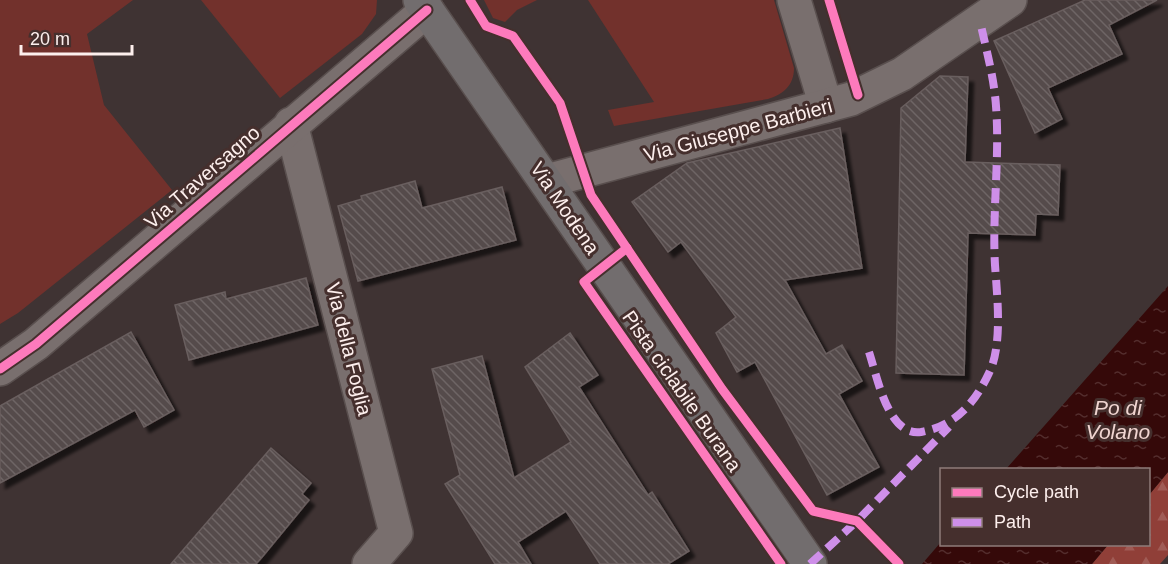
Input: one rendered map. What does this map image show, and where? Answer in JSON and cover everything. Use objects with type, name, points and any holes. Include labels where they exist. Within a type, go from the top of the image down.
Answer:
[{"type":"main road","name":"Via Modena","points":[[423,5],[810,564]]},
{"type":"street","points":[[794,0],[826,106]]},
{"type":"street","name":"Via Giuseppe Barbieri","points":[[547,181],[851,99],[894,79],[1010,0]]},
{"type":"street","name":"Via Traversagno","points":[[0,369],[36,344],[291,124],[423,5]]},
{"type":"street","name":"Via della Foglia","points":[[291,124],[396,533],[369,564]]},
{"type":"shaded area","points":[[0,0],[133,0],[87,34],[104,105],[172,190],[18,313],[0,324]]},
{"type":"shaded area","points":[[201,0],[377,0],[376,14],[362,34],[280,98]]},
{"type":"shaded area","points":[[484,0],[537,0],[517,10],[505,22],[493,18]]},
{"type":"shaded area","points":[[588,0],[774,0],[794,74],[787,88],[768,99],[614,126],[608,110],[654,102]]},
{"type":"green space","points":[[1168,472],[1168,555],[1160,564],[1092,564],[1107,546],[1150,546],[1150,494]]},
{"type":"water","name":"Po di Volano","points":[[1168,286],[1168,472],[1150,494],[1150,468],[1007,468]]},
{"type":"water","points":[[940,543],[940,546],[1107,546],[1092,564],[922,564]]},
{"type":"building","points":[[1085,0],[1157,0],[1109,25],[1122,54],[1048,88],[1062,119],[1035,133],[994,41]]},
{"type":"building","points":[[940,76],[968,77],[965,162],[1060,165],[1058,215],[1036,214],[1035,235],[968,233],[964,375],[896,373],[901,108]]},
{"type":"building","points":[[840,128],[862,268],[785,280],[826,354],[842,345],[862,381],[839,394],[879,467],[827,495],[755,362],[737,372],[716,333],[736,317],[681,242],[668,252],[632,202],[687,163]]},
{"type":"building","points":[[415,181],[422,208],[502,187],[516,240],[358,281],[338,206],[362,199],[361,196]]},
{"type":"building","points":[[306,278],[318,325],[189,360],[175,305],[225,292],[226,299]]},
{"type":"building","points":[[131,332],[174,410],[144,427],[135,410],[0,483],[0,406]]},
{"type":"building","points":[[570,333],[598,375],[579,387],[648,495],[652,492],[689,551],[668,564],[600,564],[566,511],[518,542],[531,564],[495,564],[445,484],[460,475],[432,369],[482,356],[514,478],[571,442],[525,367]]},
{"type":"building","points":[[271,448],[311,483],[302,494],[309,500],[263,556],[256,564],[171,564]]},
{"type":"marked path","points":[[869,352],[880,389],[892,415],[900,425],[910,431],[921,432],[944,424],[962,412],[977,394],[993,362],[998,334],[994,245],[997,126],[994,84],[980,21]]},
{"type":"marked path","points":[[810,564],[857,521],[949,427]]},
{"type":"cycle path","points":[[470,0],[486,26],[513,36],[560,103],[591,195],[722,389],[813,511],[857,521],[899,564]]},
{"type":"cycle path","points":[[829,0],[858,95]]},
{"type":"cycle path","points":[[0,369],[36,344],[427,10]]},
{"type":"cycle path","name":"Pista ciclabile Burana","points":[[627,248],[584,282],[781,564]]}]
